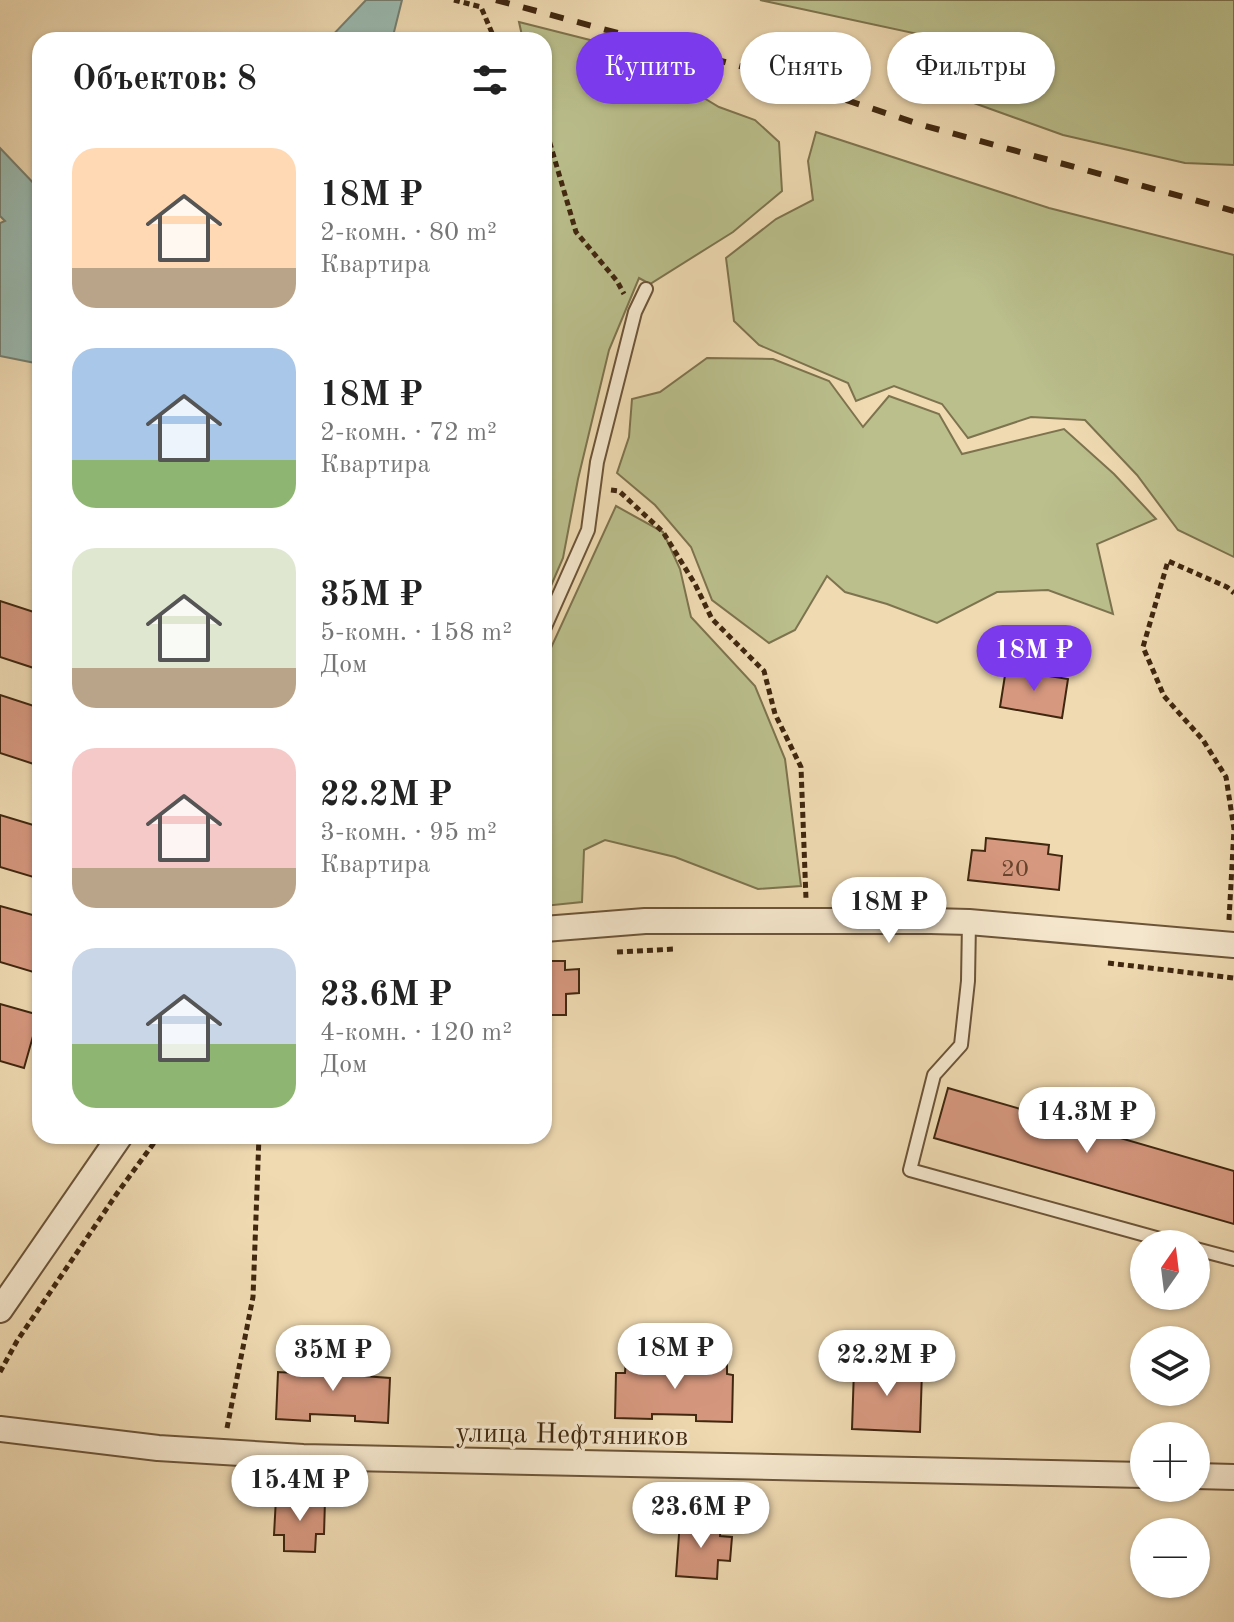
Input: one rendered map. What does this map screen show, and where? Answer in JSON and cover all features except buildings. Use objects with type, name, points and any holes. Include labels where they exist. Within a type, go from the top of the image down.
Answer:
[{"type":"street","points":[[552,928],[645,921],[969,922],[1230,945]]},
{"type":"street","points":[[0,1310],[114,1144]]},
{"type":"street","name":"улица Нефтяников","points":[[0,1429],[158,1448],[303,1457],[1130,1475]]},
{"type":"street","points":[[1210,1476],[1234,1477]]},
{"type":"lane","points":[[552,611],[588,530],[597,462],[635,312],[646,289]]},
{"type":"lane","points":[[969,922],[968,981],[961,1045],[934,1075],[910,1170],[1130,1231]]},
{"type":"lane","points":[[1210,1253],[1234,1259]]},
{"type":"path","points":[[484,0],[481,7],[492,32]]},
{"type":"path","points":[[456,1],[481,7]]},
{"type":"path","points":[[552,150],[576,232],[617,281],[635,312]]},
{"type":"path","points":[[594,486],[619,491],[663,532],[712,619],[764,671],[775,714],[801,767],[806,921]]},
{"type":"path","points":[[1230,945],[1234,829],[1226,777],[1203,740],[1164,696],[1143,647],[1168,561],[1234,593]]},
{"type":"path","points":[[606,953],[684,949]]},
{"type":"path","points":[[1092,961],[1234,978]]},
{"type":"path","points":[[0,1372],[17,1341],[153,1144]]},
{"type":"path","points":[[222,1452],[253,1297],[259,1144]]},
{"type":"green space","points":[[760,0],[1234,0],[1234,165],[1185,163],[1063,135],[977,104],[1055,104],[1055,32],[909,32]]},
{"type":"green space","points":[[519,22],[576,36],[576,104],[714,104],[755,120],[779,142],[782,191],[733,232],[650,284],[639,278],[609,350],[578,479],[563,558],[552,583],[552,32],[521,32]]},
{"type":"green space","points":[[816,132],[1049,208],[1234,255],[1234,557],[1178,530],[1137,475],[1085,420],[1031,417],[968,438],[942,404],[894,386],[856,401],[848,383],[759,345],[734,321],[726,258],[776,219],[813,200],[808,161]]},
{"type":"green space","points":[[707,358],[773,359],[829,381],[863,427],[889,396],[939,414],[962,454],[1064,429],[1114,474],[1156,519],[1097,544],[1113,614],[1048,590],[997,592],[937,623],[845,592],[827,576],[795,630],[769,643],[712,600],[691,547],[655,505],[617,473],[629,437],[632,399],[660,392]]},
{"type":"green space","points":[[616,506],[663,532],[680,569],[691,617],[755,686],[785,759],[801,886],[758,889],[675,857],[605,840],[584,850],[582,902],[552,905],[552,646]]},
{"type":"water","points":[[366,0],[402,0],[394,32],[336,32]]},
{"type":"water","points":[[0,148],[32,182],[32,362],[0,356],[0,223],[5,221],[0,216]]},
{"type":"railway","points":[[496,0],[758,71],[922,125],[1234,211]]}]
